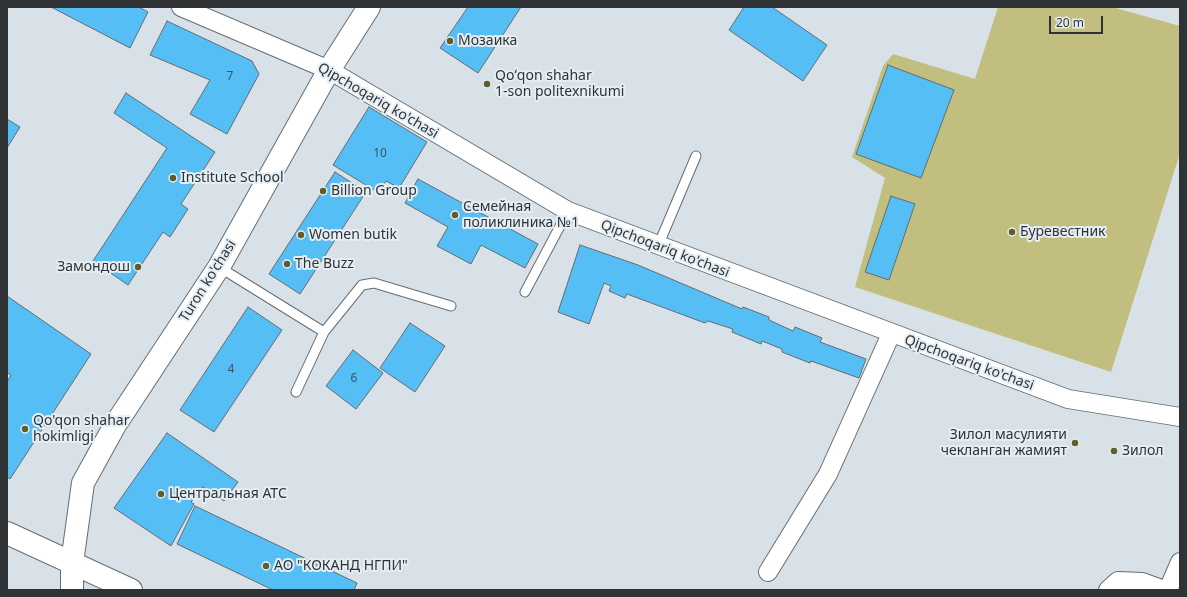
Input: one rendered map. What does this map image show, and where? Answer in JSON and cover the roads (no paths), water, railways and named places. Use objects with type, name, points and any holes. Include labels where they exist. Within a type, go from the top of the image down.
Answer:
[{"type":"main road","name":"Turon ko'chasi","points":[[72,590],[72,563],[83,483],[115,425],[219,267],[329,70],[369,7]]},
{"type":"main road","points":[[7,534],[131,590]]},
{"type":"street","name":"Qipchoqariq ko'chasi","points":[[181,7],[329,70],[568,211],[891,334],[1068,399],[1180,417]]},
{"type":"street","points":[[768,572],[828,474],[891,334]]},
{"type":"street","points":[[1168,590],[1180,562]]},
{"type":"street","points":[[1108,590],[1118,581],[1142,582],[1164,590]]},
{"type":"lane","points":[[658,246],[696,156]]},
{"type":"lane","points":[[525,292],[568,211]]},
{"type":"lane","points":[[219,267],[324,332]]},
{"type":"lane","points":[[296,392],[324,332],[362,285],[374,283],[451,306]]},
{"type":"place","name":"Мозаика","points":[[450,41]]},
{"type":"place","name":"Qoʻqon shahar 1-son politexnikumi","points":[[487,84]]},
{"type":"place","name":"Institute School","points":[[173,178]]},
{"type":"place","name":"Billion Group","points":[[323,191]]},
{"type":"place","name":"Семейная поликлиника №1","points":[[455,215]]},
{"type":"place","name":"Буревестник","points":[[1012,232]]},
{"type":"place","name":"Women butik","points":[[301,235]]},
{"type":"place","name":"The Buzz","points":[[287,264]]},
{"type":"place","name":"Замондош","points":[[138,267]]},
{"type":"place","name":"Qo'qon shahar hokimligi","points":[[25,429]]},
{"type":"place","name":"Зилол масулияти чекланган жамият","points":[[1075,443]]},
{"type":"place","name":"Зилол","points":[[1114,451]]},
{"type":"place","name":"Центральная АТС","points":[[161,494]]},
{"type":"place","name":"АО \"КОКАНД НГПИ\"","points":[[266,566]]}]
